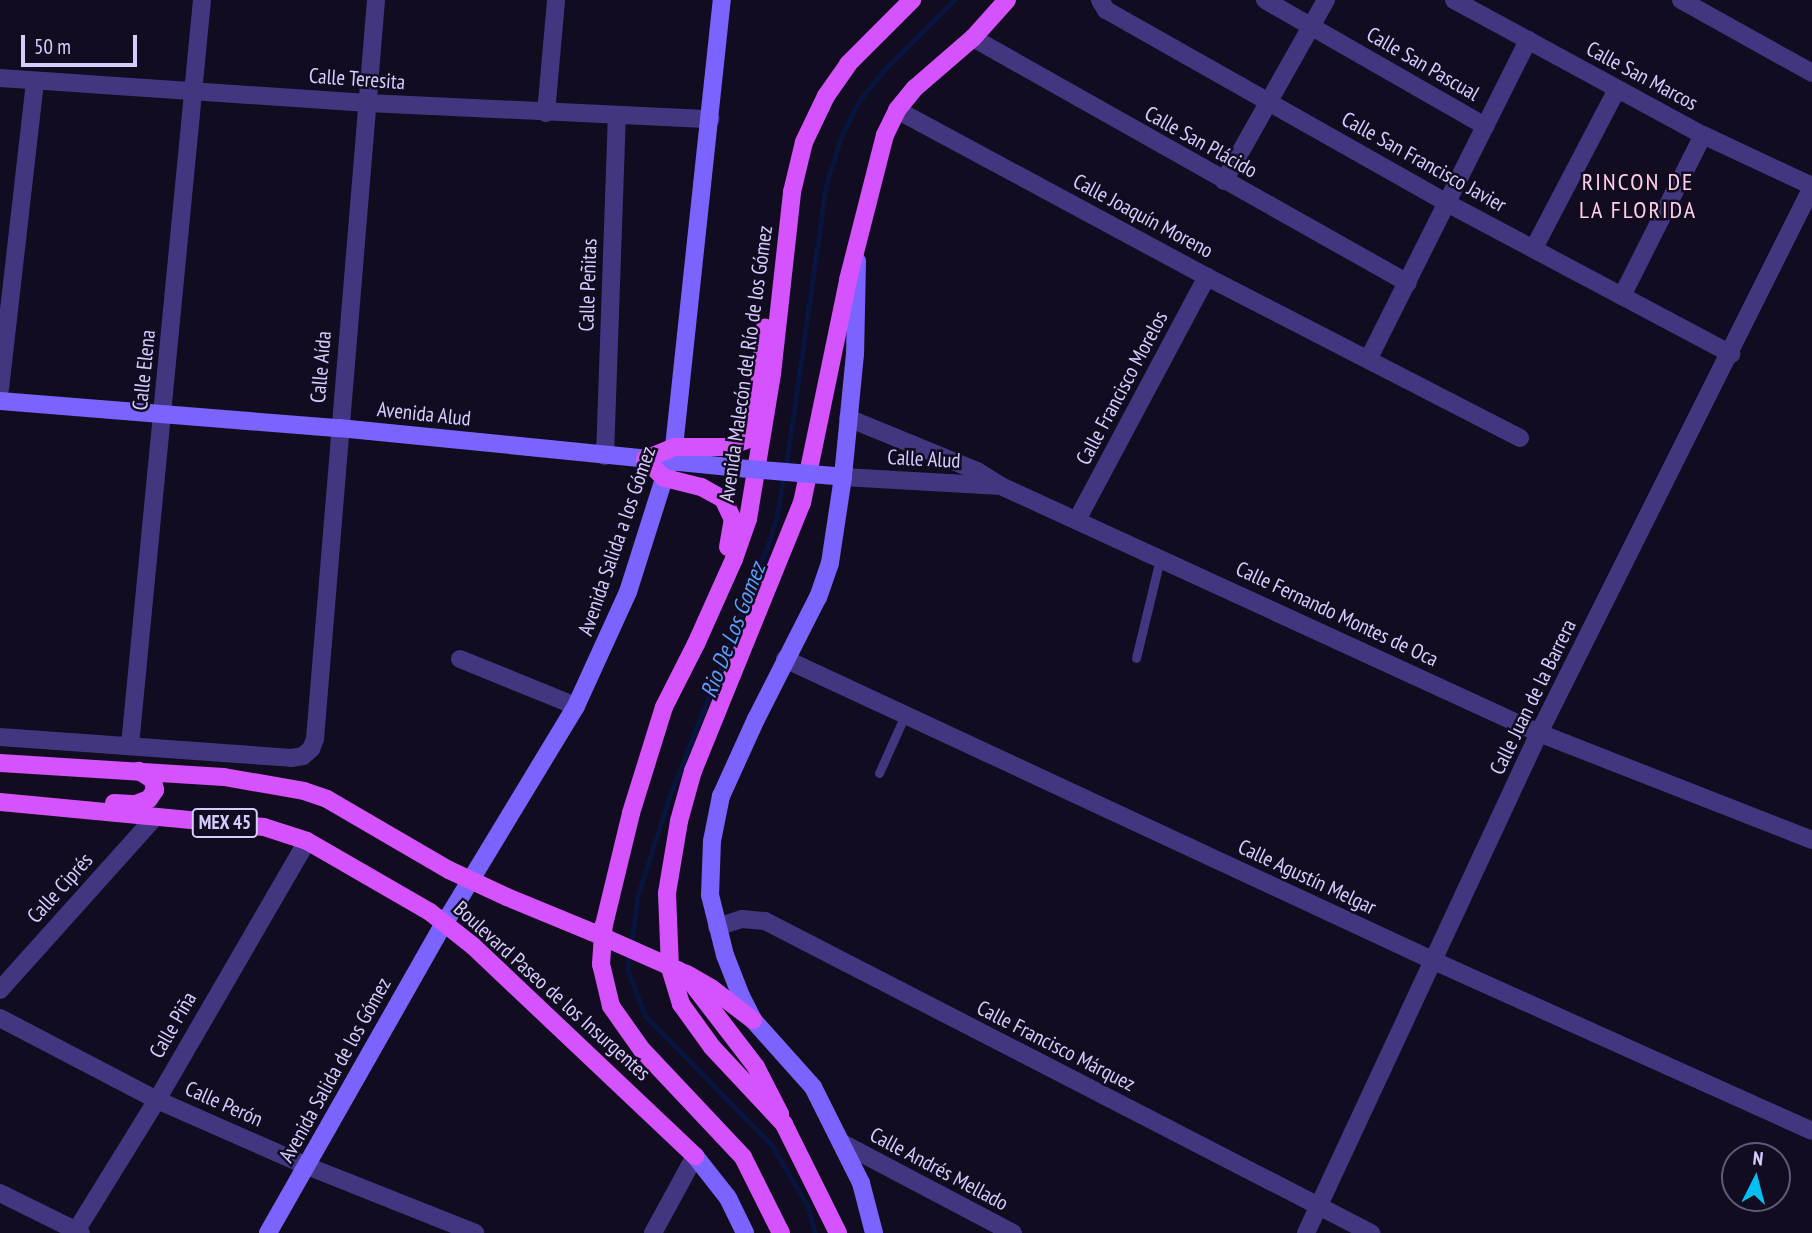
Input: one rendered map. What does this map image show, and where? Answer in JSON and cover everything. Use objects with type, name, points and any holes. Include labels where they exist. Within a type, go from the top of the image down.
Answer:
[{"type":"main road","name":"Avenida Malecón del Río de los Gómez","points":[[781,1233],[743,1157],[642,1050],[621,1023],[606,993],[601,964],[610,891],[664,707],[734,559],[748,519],[772,374],[797,166],[814,117],[848,64],[912,0]]},
{"type":"main road","points":[[784,1124],[712,1047],[681,1004],[670,968],[667,893],[680,821],[694,771],[802,503],[873,172],[897,110],[915,88],[973,38],[1007,0]]},
{"type":"main road","points":[[645,460],[669,462],[739,445],[752,435],[771,282],[786,246]]},
{"type":"main road","points":[[645,460],[669,462],[714,492],[729,510],[733,526],[729,544],[681,648],[664,707]]},
{"type":"main road","name":"Boulevard Paseo de los Insurgentes","points":[[0,763],[224,778],[304,791],[327,799],[449,870],[682,972],[711,988],[753,1020]]},
{"type":"main road","points":[[0,801],[22,797],[136,804],[149,799],[155,790],[153,780],[139,771]]},
{"type":"main road","name":"Boulevard Paseo de los Insurgentes","points":[[0,801],[264,827],[307,841],[430,912],[474,946],[617,1078],[695,1156]]},
{"type":"main road","points":[[682,972],[756,1067],[838,1233]]},
{"type":"street","name":"Calle Elena","points":[[130,745],[202,0]]},
{"type":"street","name":"Calle Aída","points":[[130,745],[291,758],[303,756],[311,749],[315,739],[376,0]]},
{"type":"street","points":[[546,113],[556,0]]},
{"type":"street","name":"Avenida Salida a los Gómez","points":[[441,929],[576,706],[628,592],[669,462],[711,119],[722,0]]},
{"type":"street","name":"Calle San Pascual","points":[[1265,0],[1485,126]]},
{"type":"street","points":[[1224,181],[1326,0]]},
{"type":"street","name":"Calle San Marcos","points":[[1454,0],[1703,135],[1812,187]]},
{"type":"street","points":[[1681,0],[1707,6],[1812,73]]},
{"type":"street","name":"Calle San Francisco Javier","points":[[1100,1],[1106,10],[1447,203],[1731,354]]},
{"type":"street","name":"Calle San Plácido","points":[[973,38],[1408,284]]},
{"type":"street","points":[[1369,358],[1528,40]]},
{"type":"street","name":"Calle Teresita","points":[[0,78],[194,89],[368,103],[711,119]]},
{"type":"street","points":[[0,389],[35,81]]},
{"type":"street","points":[[1535,248],[1617,89]]},
{"type":"street","name":"Calle Joaquín Moreno","points":[[897,110],[1208,277],[1520,438]]},
{"type":"street","name":"Calle Peñitas","points":[[605,456],[617,116]]},
{"type":"street","points":[[1622,296],[1703,135]]},
{"type":"street","name":"Calle Juan de la Barrera","points":[[1306,1233],[1539,733],[1731,354],[1812,187]]},
{"type":"street","points":[[753,1020],[732,976],[717,927],[710,895],[709,862],[721,796],[827,575],[855,354],[857,249]]},
{"type":"street","name":"Calle Francisco Morelos","points":[[1077,520],[1208,277]]},
{"type":"street","name":"Avenida Alud","points":[[0,401],[339,428],[645,460]]},
{"type":"street","name":"Calle Fernando Montes de Oca","points":[[848,418],[977,471],[1001,486],[1539,733],[1812,841]]},
{"type":"street","points":[[669,462],[839,476]]},
{"type":"street","name":"Calle Alud","points":[[839,476],[1001,486]]},
{"type":"street","points":[[460,659],[576,706]]},
{"type":"street","name":"Calle Agustín Melgar","points":[[785,659],[1434,961],[1812,1131]]},
{"type":"street","points":[[0,737],[130,745]]},
{"type":"street","name":"Calle Ciprés","points":[[0,990],[155,817]]},
{"type":"street","name":"Calle Piña","points":[[79,1232],[307,841]]},
{"type":"street","name":"Calle Francisco Márquez","points":[[717,927],[742,919],[765,922],[1371,1233]]},
{"type":"street","name":"Avenida Salida de los Gómez","points":[[268,1233],[441,929]]},
{"type":"street","name":"Calle Perón","points":[[0,1018],[157,1100],[307,1166],[475,1233]]},
{"type":"street","name":"MEX 45","points":[[753,1020],[813,1087],[844,1144],[861,1183],[874,1233]]},
{"type":"street","name":"Calle Andrés Mellado","points":[[844,1144],[1013,1233]]},
{"type":"street","points":[[653,1233],[695,1156]]},
{"type":"street","name":"MEX 45","points":[[695,1156],[728,1198],[745,1233]]},
{"type":"street","points":[[0,1193],[79,1232]]},
{"type":"lane","points":[[1136,659],[1160,557]]},
{"type":"lane","points":[[879,773],[905,715]]},
{"type":"waterway","name":"Rio De Los Gomez","points":[[786,466],[826,186],[840,139],[859,101],[883,71],[954,0]]},
{"type":"waterway","name":"Rio De Los Gomez","points":[[631,944],[638,895],[670,795],[768,545],[784,475]]},
{"type":"waterway","name":"Rio De Los Gomez","points":[[629,953],[628,970],[645,1015],[772,1145],[808,1206],[815,1233]]},
{"type":"district","name":"RINCON DE LA FLORIDA","points":[[1638,196]]}]
